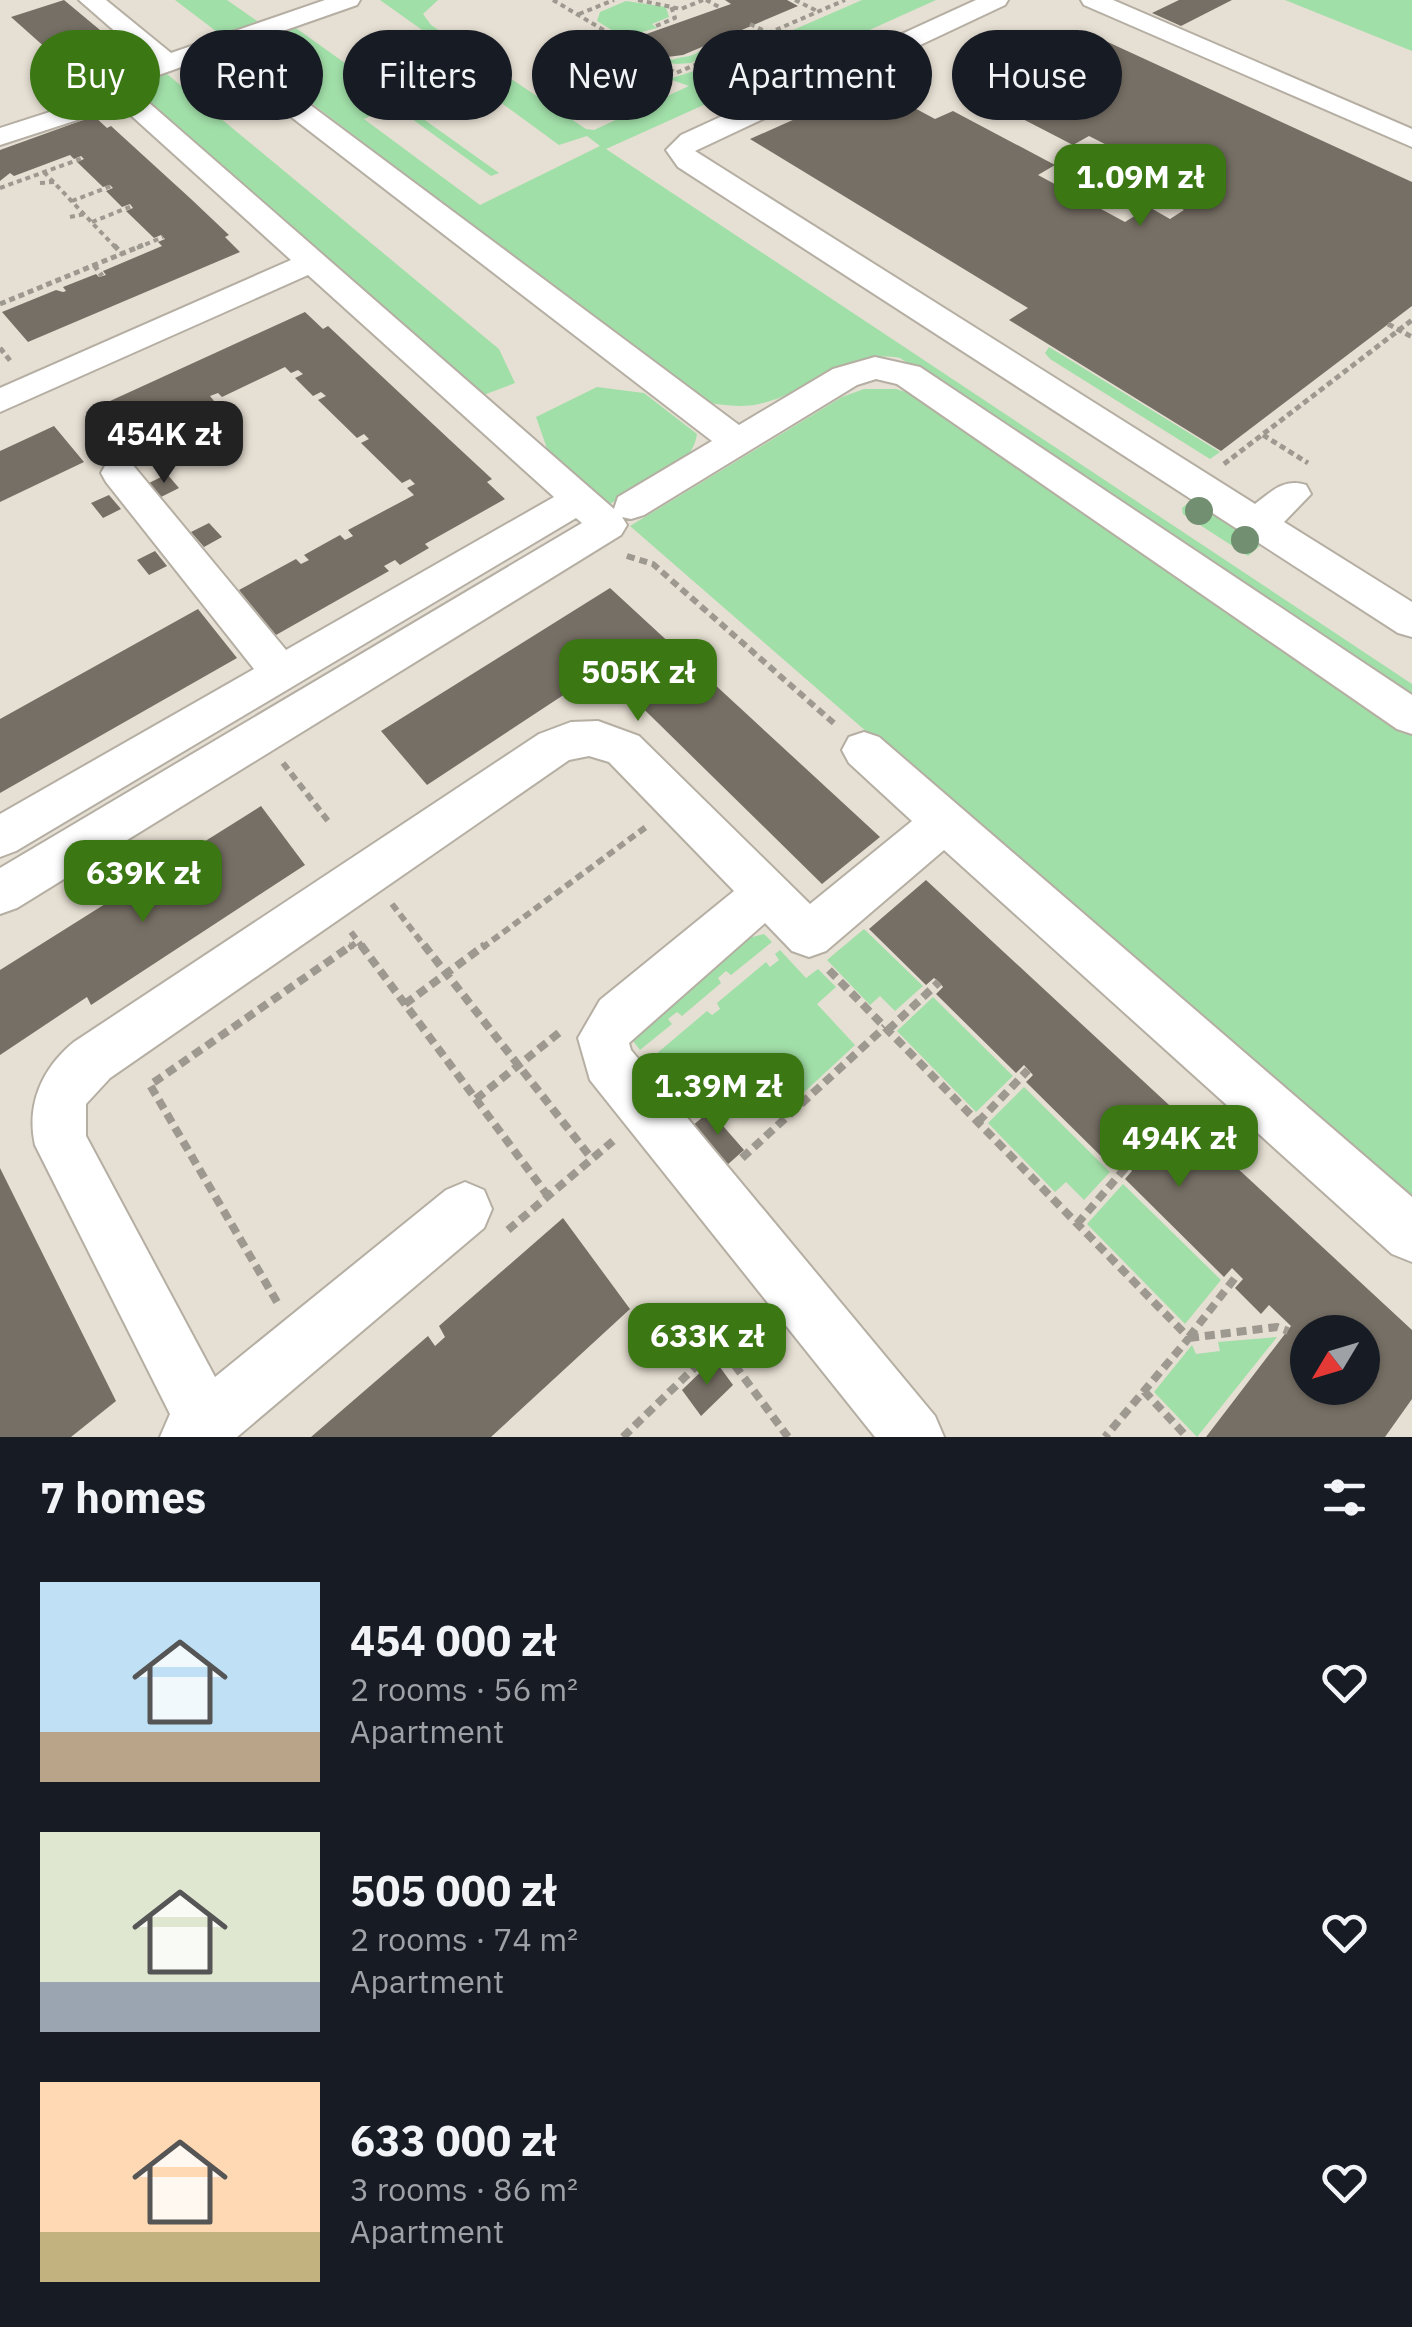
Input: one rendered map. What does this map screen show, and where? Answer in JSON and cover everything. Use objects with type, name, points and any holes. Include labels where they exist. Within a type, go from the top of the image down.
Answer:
[{"type":"lane","points":[[90,0],[168,63]]},
{"type":"lane","points":[[262,30],[348,0]]},
{"type":"lane","points":[[996,0],[680,150],[688,161],[1412,622]]},
{"type":"lane","points":[[1093,0],[1412,140]]},
{"type":"lane","points":[[160,66],[180,59]]},
{"type":"lane","points":[[0,137],[112,100],[130,102],[606,521],[606,528],[0,892]]},
{"type":"lane","points":[[313,120],[737,442]]},
{"type":"lane","points":[[0,401],[309,263]]},
{"type":"lane","points":[[631,506],[845,377],[875,368],[908,375],[1412,717]]},
{"type":"lane","points":[[119,473],[282,674]]},
{"type":"lane","points":[[1257,523],[1308,482]]},
{"type":"lane","points":[[0,837],[580,499]]},
{"type":"lane","points":[[465,1208],[199,1430],[62,1145],[57,1125],[60,1096],[81,1068],[564,741],[595,738],[624,748],[809,935],[944,822]]},
{"type":"lane","points":[[864,750],[1412,1234]]},
{"type":"lane","points":[[767,892],[618,1017],[603,1038],[608,1062],[914,1437]]},
{"type":"path","points":[[554,0],[676,73],[693,66]]},
{"type":"path","points":[[578,14],[614,0]]},
{"type":"path","points":[[638,0],[681,9],[704,0],[719,7],[727,1]]},
{"type":"path","points":[[795,0],[818,12]]},
{"type":"path","points":[[775,30],[845,0]]},
{"type":"path","points":[[671,6],[673,19]]},
{"type":"path","points":[[673,19],[682,24]]},
{"type":"path","points":[[656,26],[673,19]]},
{"type":"path","points":[[750,24],[762,30]]},
{"type":"path","points":[[0,188],[83,158]]},
{"type":"path","points":[[44,172],[122,254]]},
{"type":"path","points":[[7,174],[16,182]]},
{"type":"path","points":[[40,183],[54,182]]},
{"type":"path","points":[[72,201],[111,186]]},
{"type":"path","points":[[92,222],[132,206]]},
{"type":"path","points":[[70,217],[85,214]]},
{"type":"path","points":[[0,303],[163,237]]},
{"type":"path","points":[[104,250],[104,245],[111,242]]},
{"type":"path","points":[[94,266],[102,276]]},
{"type":"path","points":[[54,282],[63,292]]},
{"type":"path","points":[[1218,469],[1412,320]]},
{"type":"path","points":[[1388,324],[1412,337]]},
{"type":"path","points":[[1262,435],[1308,482]]},
{"type":"path","points":[[620,556],[653,564],[864,750]]},
{"type":"path","points":[[288,756],[280,760],[328,822]]},
{"type":"path","points":[[405,1004],[660,816]]},
{"type":"path","points":[[380,889],[592,1159]]},
{"type":"path","points":[[349,929],[548,1196]]},
{"type":"path","points":[[302,1344],[150,1085],[358,941]]},
{"type":"path","points":[[818,958],[926,1074],[1077,1224],[1116,1270],[1189,1338]]},
{"type":"path","points":[[729,1170],[939,982]]},
{"type":"path","points":[[476,1100],[565,1029]]},
{"type":"path","points":[[978,1122],[1028,1070]]},
{"type":"path","points":[[1077,1224],[1127,1166]]},
{"type":"path","points":[[1105,1437],[1238,1274]]},
{"type":"path","points":[[1189,1338],[1277,1327],[1288,1331]]},
{"type":"path","points":[[623,1437],[718,1344],[788,1437]]},
{"type":"path","points":[[1144,1391],[1187,1437]]},
{"type":"green space","points":[[175,0],[227,0],[263,25],[248,30],[214,30]]},
{"type":"green space","points":[[380,0],[438,0],[423,14],[438,30],[422,30]]},
{"type":"green space","points":[[862,0],[936,0],[870,30],[793,30]]},
{"type":"green space","points":[[1285,0],[1412,0],[1412,51]]},
{"type":"green space","points":[[626,1],[666,7],[669,17],[652,24],[657,28],[649,30],[612,30],[597,21],[600,12]]},
{"type":"green space","points":[[323,47],[343,62],[343,120],[365,120],[480,205],[600,146],[587,136],[559,145],[512,111],[512,79],[532,93],[532,120],[573,120],[594,130],[616,120],[670,120],[606,149],[1412,684],[1412,700],[900,358],[861,359],[759,404],[704,402],[323,112]]},
{"type":"green space","points":[[693,55],[693,62],[676,64],[673,60]]},
{"type":"green space","points":[[693,71],[693,110],[673,119],[673,93],[689,86],[673,78]]},
{"type":"green space","points":[[167,74],[180,85],[180,120],[223,120],[499,349],[515,383],[481,396],[160,116],[160,77]]},
{"type":"green space","points":[[413,120],[425,120],[499,173],[491,176]]},
{"type":"green space","points":[[1049,347],[1220,452],[1210,459],[1050,359],[1045,353]]},
{"type":"green space","points":[[597,387],[644,393],[697,434],[693,447],[674,469],[606,506],[550,457],[536,417]]},
{"type":"green space","points":[[864,389],[896,389],[918,396],[1412,733],[1412,1206],[630,526],[842,397]]},
{"type":"green space","points":[[1194,498],[1262,544],[1248,556],[1183,514],[1182,508]]},
{"type":"green space","points":[[864,929],[923,986],[895,1011],[880,996],[870,1005],[827,960]]},
{"type":"green space","points":[[764,934],[772,942],[731,975],[726,971],[718,978],[721,983],[682,1016],[677,1012],[668,1019],[672,1024],[640,1050],[633,1041],[634,1035],[740,940]]},
{"type":"green space","points":[[780,950],[806,978],[818,969],[836,987],[817,1004],[855,1045],[785,1110],[740,1058],[686,1105],[649,1060],[707,1011],[712,1015],[720,1009],[717,1003],[766,962],[770,967],[779,960],[775,954]]},
{"type":"green space","points":[[933,997],[1013,1076],[976,1112],[897,1031]]},
{"type":"green space","points":[[1024,1087],[1110,1172],[1084,1200],[1066,1182],[1055,1192],[988,1123]]},
{"type":"green space","points":[[1123,1184],[1221,1280],[1185,1324],[1087,1224]]},
{"type":"green space","points":[[1277,1337],[1197,1437],[1154,1392],[1192,1345],[1196,1354],[1220,1351],[1218,1342]]},
{"type":"building","points":[[64,0],[100,30],[30,30],[30,34],[11,17]]},
{"type":"building","points":[[725,0],[787,0],[798,6],[742,30],[693,30],[693,51],[673,56],[673,30],[658,30],[731,4]]},
{"type":"building","points":[[1179,0],[1232,0],[1181,26],[1152,13]]},
{"type":"building","points":[[1122,49],[1412,182],[1412,306],[1221,451],[1009,320],[1028,308],[750,139],[793,120],[932,120],[952,111],[952,120],[970,120],[1055,165],[1038,175],[1125,222],[1149,207],[1170,219],[1184,210],[1143,188],[1166,175],[1089,136],[1073,145],[1025,120],[1122,120]]},
{"type":"building","points":[[83,120],[98,120],[107,128],[111,126],[191,199],[229,235],[225,237],[240,252],[28,342],[2,312],[56,290],[66,291],[63,287],[96,274],[106,275],[103,271],[162,246],[158,242],[165,239],[161,235],[154,238],[126,211],[133,208],[130,204],[122,207],[106,191],[113,188],[110,185],[103,187],[77,162],[84,159],[81,156],[74,159],[70,155],[14,176],[10,173],[0,181],[0,150]]},
{"type":"building","points":[[305,312],[323,329],[328,326],[492,479],[487,482],[505,499],[425,544],[429,548],[400,565],[395,560],[384,566],[389,571],[276,635],[239,590],[296,559],[301,564],[309,560],[304,555],[340,535],[345,540],[353,536],[348,530],[414,495],[407,488],[415,484],[410,479],[402,483],[361,443],[369,439],[364,434],[357,438],[318,400],[326,396],[321,392],[313,396],[295,378],[303,374],[298,370],[291,373],[285,367],[222,397],[218,393],[210,396],[214,401],[180,417],[176,413],[169,416],[173,420],[115,448],[86,412]]},
{"type":"building","points":[[54,426],[84,462],[0,502],[0,451]]},
{"type":"building","points":[[167,474],[179,488],[161,497],[149,483]]},
{"type":"building","points":[[109,495],[121,509],[103,518],[91,503]]},
{"type":"building","points":[[209,523],[222,537],[204,547],[191,532]]},
{"type":"building","points":[[155,551],[167,566],[149,575],[137,560]]},
{"type":"building","points":[[610,588],[880,837],[822,884],[603,669],[427,785],[381,731]]},
{"type":"building","points":[[198,609],[237,658],[0,793],[0,719]]},
{"type":"building","points":[[261,806],[305,865],[91,1005],[87,997],[0,1055],[0,970]]},
{"type":"building","points":[[926,880],[1412,1330],[1412,1399],[1385,1437],[1206,1437],[1290,1327],[1290,1405],[1380,1405],[1380,1315],[1290,1315],[1290,1325],[1269,1305],[1261,1314],[1235,1288],[1243,1279],[1232,1268],[1224,1277],[1125,1179],[1132,1171],[1122,1160],[1114,1169],[1026,1082],[1033,1075],[1024,1065],[1016,1073],[936,994],[943,987],[939,982],[934,978],[926,985],[869,929]]},
{"type":"building","points":[[710,1111],[744,1150],[726,1166],[692,1126]]},
{"type":"building","points":[[0,1168],[116,1401],[71,1437],[0,1437]]},
{"type":"building","points":[[563,1218],[630,1309],[491,1437],[311,1437],[428,1336],[435,1346],[445,1337],[439,1326]]},
{"type":"building","points":[[714,1359],[733,1385],[701,1416],[682,1390]]}]
